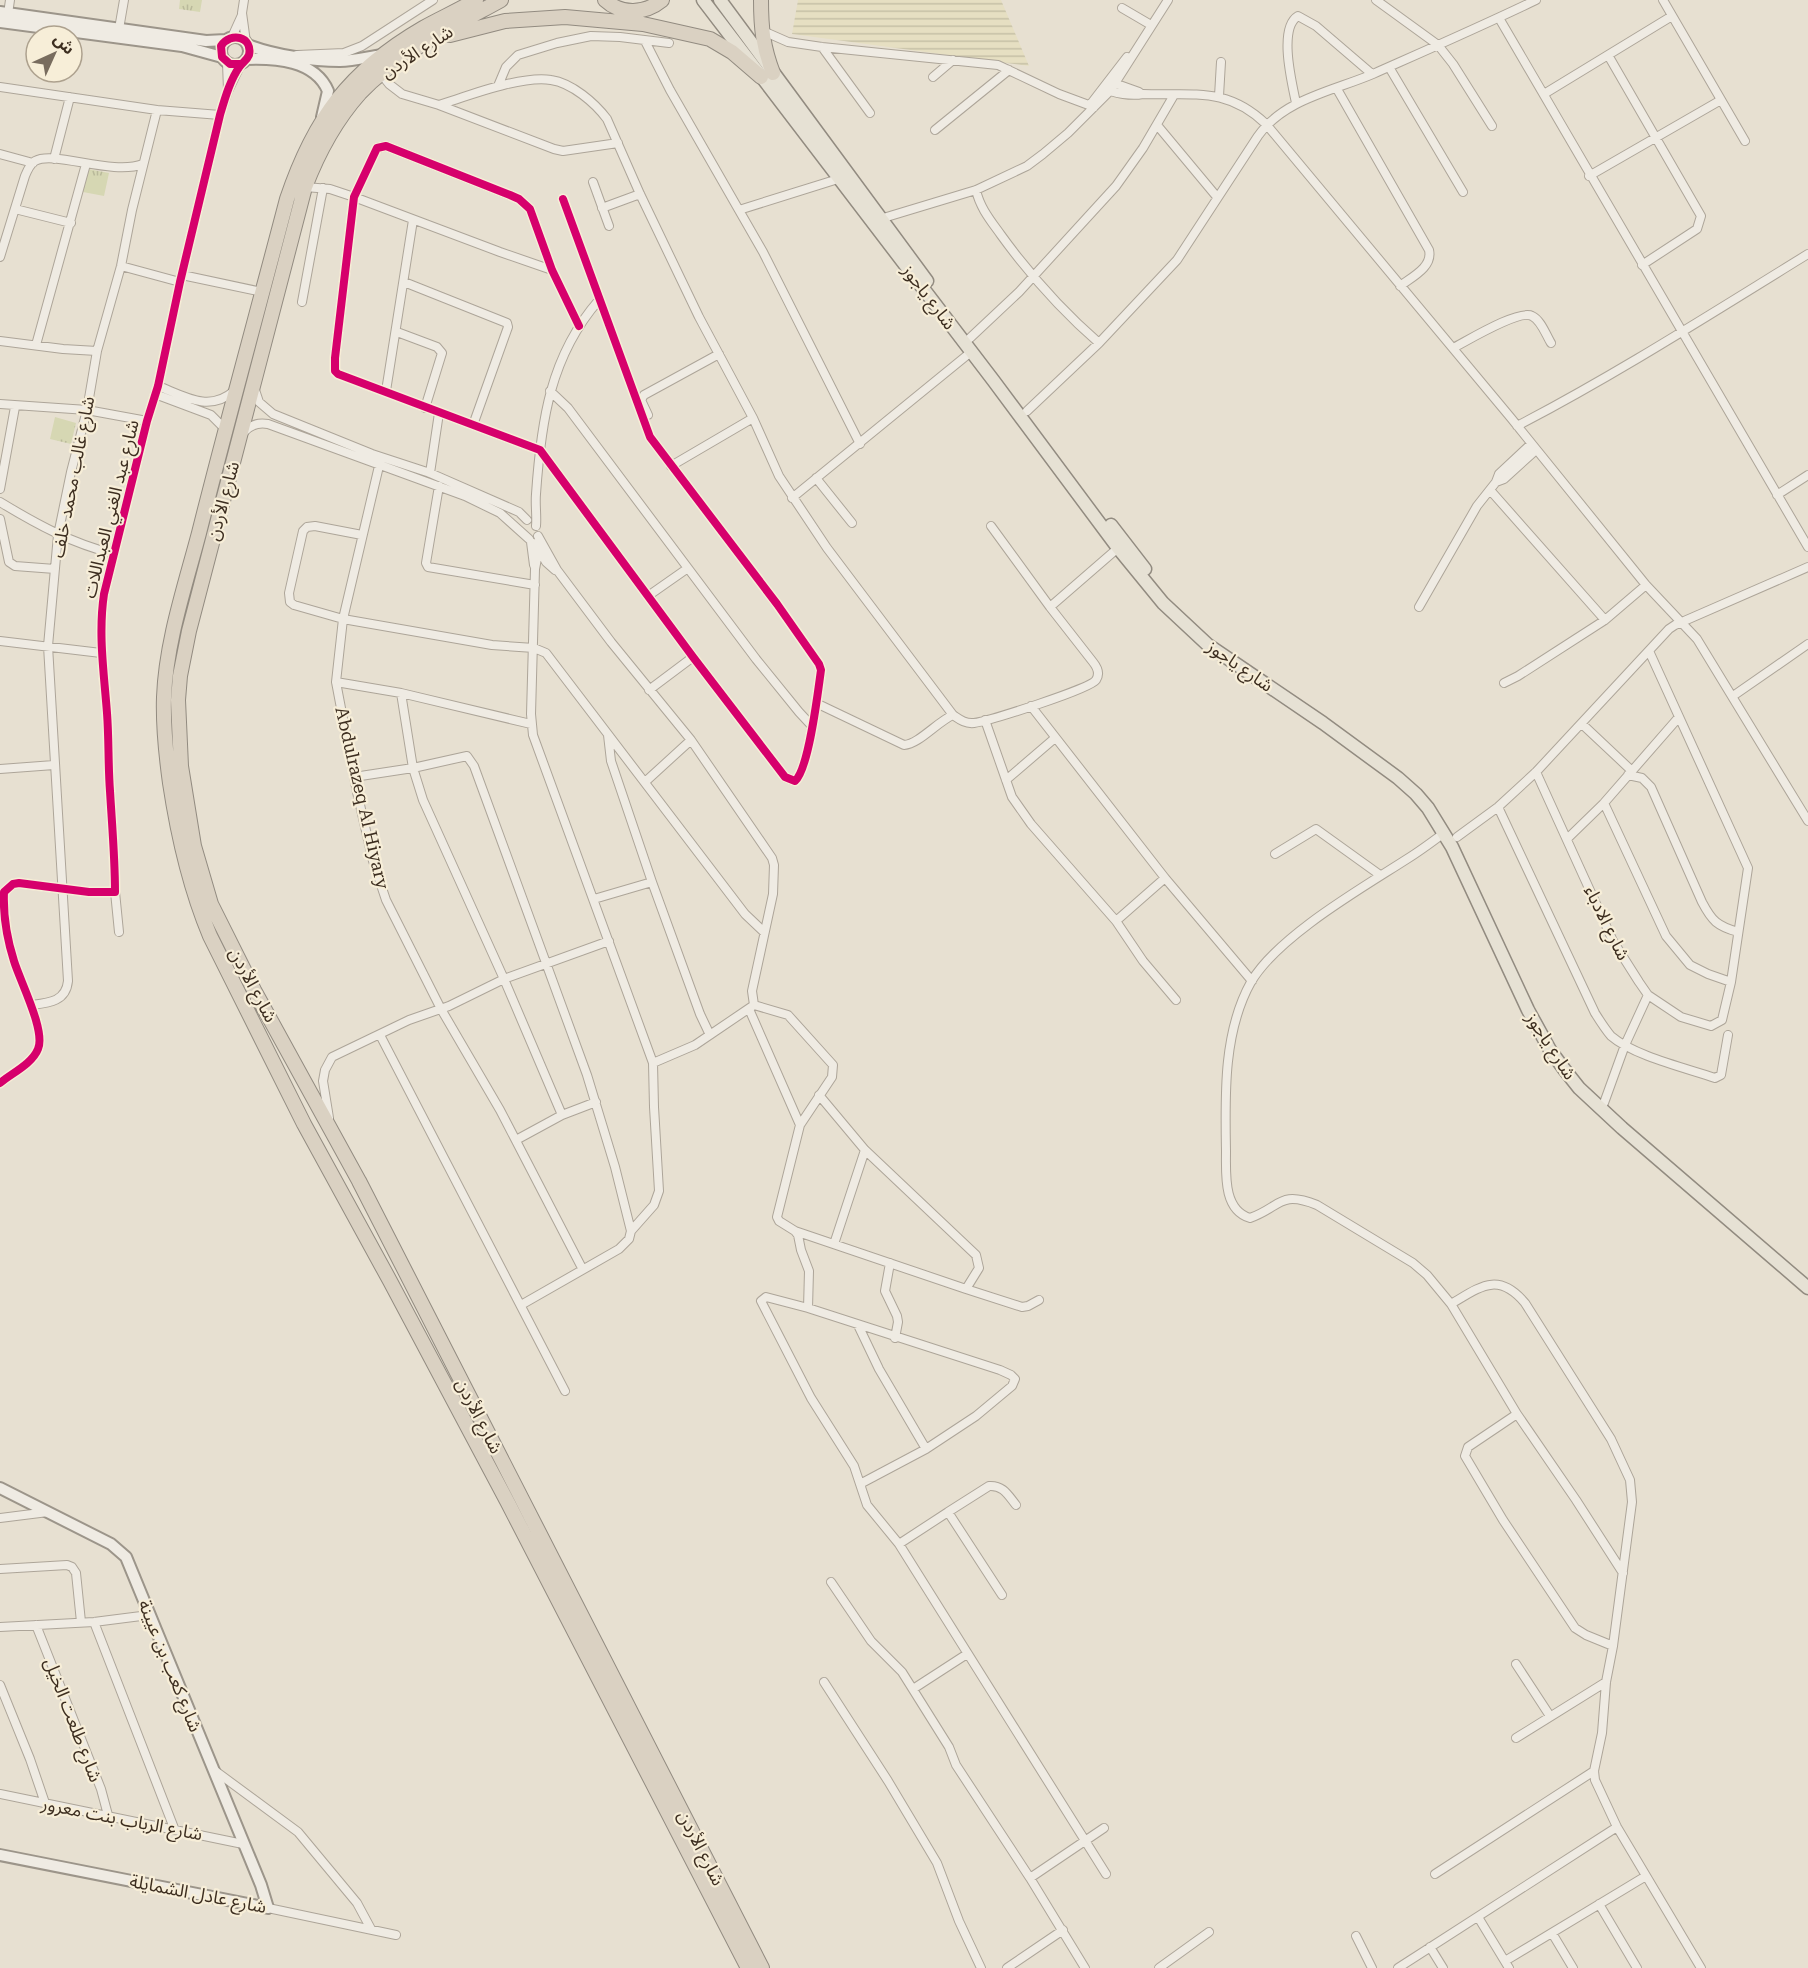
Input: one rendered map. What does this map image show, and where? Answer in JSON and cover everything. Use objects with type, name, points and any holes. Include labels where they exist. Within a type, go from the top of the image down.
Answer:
[{"type":"highway","points":[[426,35],[458,0]]},
{"type":"highway","name":"شارع الأردن","points":[[476,0],[426,35],[360,93],[339,119],[325,142],[305,188],[189,631],[180,676],[178,725],[187,811],[201,874],[223,929],[359,1181],[762,1968]]},
{"type":"highway","name":"شارع الأردن","points":[[501,0],[385,55],[358,76],[339,96],[320,123],[292,182],[226,430],[166,670],[164,717],[168,764],[178,833],[199,910],[240,999],[304,1124],[508,1503],[748,1968]]},
{"type":"highway","points":[[605,0],[616,8],[633,11],[650,8],[662,0]]},
{"type":"highway","points":[[761,0],[761,30],[767,75]]},
{"type":"highway","points":[[426,35],[505,21],[565,17],[643,24],[710,39],[767,75]]},
{"type":"highway","points":[[279,1035],[281,1046],[334,1145],[333,1151],[328,1153],[324,1151],[304,1124]]},
{"type":"highway","points":[[359,1181],[347,1169],[340,1172],[340,1177],[386,1262],[390,1281]]},
{"type":"main road","name":"شارع ياجوز","points":[[703,0],[767,75],[880,219],[1144,568],[1196,626],[1230,653],[1318,710],[1402,772],[1430,798],[1451,835],[1542,1023],[1560,1054],[1582,1082],[1604,1104],[1808,1279]]},
{"type":"main road","name":"شارع ياجوز","points":[[720,0],[767,75],[838,179],[1118,548],[1163,603],[1191,631],[1232,662],[1298,705],[1398,778],[1428,808],[1451,835],[1462,867],[1527,1010],[1564,1069],[1580,1088],[1622,1128],[1808,1288]]},
{"type":"street","points":[[3,16],[10,0]]},
{"type":"street","points":[[119,29],[124,0]]},
{"type":"street","points":[[244,0],[243,14],[249,52],[244,62]]},
{"type":"street","points":[[294,55],[309,53],[330,55],[344,53],[362,46],[433,0]]},
{"type":"street","points":[[880,219],[976,190],[1027,166],[1056,144],[1109,86],[1168,0]]},
{"type":"street","points":[[1027,411],[1099,343],[1178,260],[1266,124],[1296,103],[1372,74],[1536,0]]},
{"type":"street","points":[[1663,0],[1745,141]]},
{"type":"street","points":[[1380,1],[1438,45],[1453,64],[1492,126]]},
{"type":"street","points":[[1122,8],[1151,25]]},
{"type":"street","points":[[224,60],[221,46],[229,38],[243,14]]},
{"type":"street","points":[[3,16],[206,41],[240,38],[261,50],[341,61],[385,55]]},
{"type":"street","points":[[3,16],[182,46],[234,65],[260,59],[297,64],[317,76],[328,91],[320,123]]},
{"type":"street","points":[[1296,103],[1289,66],[1288,35],[1292,22],[1298,16],[1316,26],[1372,74]]},
{"type":"street","points":[[1544,94],[1672,16]]},
{"type":"street","points":[[1499,18],[1589,176],[1808,547]]},
{"type":"street","points":[[761,30],[781,40],[822,47],[998,65],[1090,109]]},
{"type":"street","points":[[498,86],[511,60],[532,49],[591,36],[669,43]]},
{"type":"street","points":[[645,41],[670,90],[763,252],[860,444]]},
{"type":"street","points":[[822,47],[870,113]]},
{"type":"street","points":[[1608,55],[1701,219],[1697,230],[1642,265]]},
{"type":"street","name":"شارع عبد الغني العبداللات","points":[[224,60],[228,91]]},
{"type":"street","points":[[933,77],[953,60]]},
{"type":"street","name":"شارع عبد الغني العبداللات","points":[[119,932],[115,892],[116,871],[107,713],[101,653],[101,611],[147,421],[158,386],[220,115],[228,91],[244,62]]},
{"type":"street","points":[[1219,96],[1221,62]]},
{"type":"street","points":[[1389,66],[1463,192]]},
{"type":"street","points":[[935,130],[1009,70]]},
{"type":"street","points":[[381,74],[402,94],[439,105],[554,149],[573,150],[618,143]]},
{"type":"street","points":[[439,105],[498,86],[551,80],[561,83],[601,111],[607,119],[640,194],[719,354],[753,417],[779,476],[792,498],[953,715],[971,724],[1031,706],[1093,683],[1098,673],[1094,662],[1050,608],[991,526]]},
{"type":"street","points":[[1109,86],[1137,95],[1219,96],[1243,105],[1266,124],[1453,348],[1646,585],[1697,639],[1808,821]]},
{"type":"street","points":[[0,87],[157,110],[220,115]]},
{"type":"street","points":[[1337,88],[1429,250],[1427,265],[1400,286]]},
{"type":"street","points":[[970,338],[1002,310],[1116,186],[1174,95]]},
{"type":"street","points":[[54,159],[69,97]]},
{"type":"street","points":[[1589,176],[1721,100]]},
{"type":"street","name":"شارع غالب محمد خلف","points":[[31,1005],[56,1000],[64,995],[67,988],[64,888],[54,765],[48,646],[58,536],[71,472],[87,411],[97,351],[121,266],[157,110]]},
{"type":"street","points":[[1157,125],[1217,197]]},
{"type":"street","points":[[563,199],[647,432],[655,446],[777,604],[819,664],[821,670],[813,726],[799,777],[793,781],[788,779],[693,657],[540,450],[338,374],[334,366],[354,197],[377,148],[386,146],[510,195],[524,203],[533,217],[552,270],[579,326]]},
{"type":"street","points":[[0,153],[33,163]]},
{"type":"street","points":[[0,257],[27,171],[39,159],[126,169],[143,164]]},
{"type":"street","points":[[36,345],[86,164]]},
{"type":"street","points":[[739,210],[838,179]]},
{"type":"street","points":[[592,182],[609,226]]},
{"type":"street","points":[[305,188],[323,188],[354,197],[552,270]]},
{"type":"street","points":[[302,302],[323,188]]},
{"type":"street","points":[[976,190],[985,213],[1032,276],[1051,299],[1099,343]]},
{"type":"street","points":[[603,208],[640,194]]},
{"type":"street","points":[[15,209],[70,223]]},
{"type":"street","points":[[386,391],[413,220]]},
{"type":"street","points":[[1517,426],[1578,394],[1683,332],[1808,254]]},
{"type":"street","points":[[121,266],[262,292]]},
{"type":"street","points":[[404,282],[507,323],[508,327],[473,425]]},
{"type":"street","points":[[521,1305],[625,1244],[631,1231],[654,1205],[659,1191],[653,1063],[532,735],[531,724],[535,569],[538,553],[534,541],[540,450],[550,391],[561,362],[579,326],[599,300]]},
{"type":"street","points":[[1453,348],[1526,314],[1537,320],[1551,343]]},
{"type":"street","points":[[397,332],[437,347],[442,352],[426,408]]},
{"type":"street","points":[[0,341],[97,351]]},
{"type":"street","points":[[792,498],[970,352]]},
{"type":"street","points":[[648,415],[641,400],[644,395],[719,354]]},
{"type":"street","points":[[253,385],[265,409],[310,430],[430,473],[519,512],[527,520],[533,521],[536,526]]},
{"type":"street","points":[[158,386],[198,401],[210,403],[219,401],[237,388]]},
{"type":"street","points":[[550,391],[568,408],[756,659],[813,726]]},
{"type":"street","points":[[155,394],[211,415],[222,423],[226,430]]},
{"type":"street","points":[[0,405],[87,411],[147,421]]},
{"type":"street","points":[[0,489],[15,407]]},
{"type":"street","points":[[261,423],[261,414],[265,409]]},
{"type":"street","points":[[430,473],[439,413]]},
{"type":"street","points":[[671,466],[753,417]]},
{"type":"street","points":[[240,436],[252,425],[261,423],[439,486],[500,513],[534,541]]},
{"type":"street","points":[[1419,607],[1477,506],[1496,482],[1504,479],[1534,447]]},
{"type":"street","name":"Abdulrazeq Al Hiyary","points":[[379,466],[344,619],[336,682],[373,861],[386,900],[441,1009],[516,1140],[582,1268]]},
{"type":"street","points":[[1777,495],[1808,476]]},
{"type":"street","points":[[816,478],[852,523]]},
{"type":"street","points":[[439,486],[426,563],[428,567],[535,585]]},
{"type":"street","points":[[1490,490],[1605,620]]},
{"type":"street","points":[[536,498],[525,526],[534,541],[649,690],[691,740],[772,858],[774,865],[773,894],[752,991],[752,1007],[800,1125]]},
{"type":"street","points":[[0,502],[58,536],[85,547],[114,554]]},
{"type":"street","points":[[0,519],[9,562],[15,566],[55,569]]},
{"type":"street","points":[[362,535],[315,526],[307,527],[303,531],[289,593],[290,602],[344,619],[492,645],[542,650],[553,660],[745,914],[764,932]]},
{"type":"street","points":[[1050,608],[1118,548]]},
{"type":"street","points":[[1623,1573],[1516,1414],[1451,1304],[1420,1269],[1317,1205],[1301,1199],[1288,1198],[1250,1218],[1237,1212],[1233,1207],[1226,1167],[1227,1079],[1234,1029],[1252,981],[1283,946],[1380,875],[1498,807],[1536,772],[1670,629],[1681,622],[1808,567]]},
{"type":"street","points":[[648,596],[688,568]]},
{"type":"street","points":[[1504,682],[1518,676],[1605,620],[1646,585]]},
{"type":"street","points":[[0,641],[101,653]]},
{"type":"street","points":[[1733,696],[1808,644]]},
{"type":"street","points":[[1604,802],[1653,910],[1671,943],[1690,965],[1731,982],[1748,873],[1747,864],[1650,651]]},
{"type":"street","points":[[649,690],[693,657]]},
{"type":"street","points":[[336,682],[401,693],[531,724]]},
{"type":"street","points":[[401,693],[413,768],[423,800],[504,979],[562,1115]]},
{"type":"street","points":[[816,703],[904,745],[916,742],[936,724],[953,715]]},
{"type":"street","points":[[1031,706],[1165,878],[1252,981]]},
{"type":"street","points":[[1568,838],[1604,802],[1679,717]]},
{"type":"street","points":[[985,720],[1012,797],[1031,824],[1116,921],[1143,961],[1176,1000]]},
{"type":"street","points":[[1582,724],[1630,773],[1642,778],[1651,787],[1711,918],[1722,927],[1738,932]]},
{"type":"street","points":[[608,735],[611,761],[652,882],[700,1014],[710,1035]]},
{"type":"street","points":[[1006,780],[1055,738]]},
{"type":"street","points":[[645,782],[691,740]]},
{"type":"street","points":[[354,777],[413,768],[465,756],[471,759],[596,1101],[631,1231]]},
{"type":"street","points":[[0,769],[54,765]]},
{"type":"street","name":"شارع الادباء","points":[[1536,772],[1613,941],[1648,995],[1681,1017],[1711,1026],[1722,1020],[1731,982]]},
{"type":"street","points":[[1498,807],[1595,1013],[1612,1036],[1625,1046],[1715,1078],[1721,1075],[1728,1035]]},
{"type":"street","points":[[1275,854],[1316,829],[1380,875]]},
{"type":"street","points":[[1116,921],[1165,878]]},
{"type":"street","points":[[594,899],[652,882]]},
{"type":"street","points":[[0,1083],[24,1064],[38,1049],[40,1039],[8,939],[4,892],[13,884],[19,883],[89,892],[115,892]]},
{"type":"street","points":[[332,1130],[323,1081],[332,1057],[409,1020],[441,1009],[504,979],[609,940]]},
{"type":"street","points":[[1604,1104],[1625,1046],[1648,995]]},
{"type":"street","points":[[653,1063],[690,1048],[752,1007],[788,1015],[833,1065],[832,1077],[800,1125],[777,1217],[779,1221],[795,1231],[1022,1307],[1039,1300]]},
{"type":"street","points":[[380,1035],[565,1391]]},
{"type":"street","points":[[819,1095],[865,1150],[976,1255],[979,1268],[966,1289]]},
{"type":"street","points":[[516,1140],[562,1115],[596,1101]]},
{"type":"street","points":[[834,1244],[865,1150]]},
{"type":"street","points":[[795,1231],[809,1272],[808,1308]]},
{"type":"street","points":[[891,1263],[885,1291],[897,1316],[895,1338]]},
{"type":"street","points":[[1451,1304],[1485,1285],[1495,1283],[1515,1292],[1525,1303],[1611,1439],[1630,1480],[1632,1502],[1606,1682],[1602,1732],[1594,1771],[1598,1788],[1617,1827],[1701,1968]]},
{"type":"street","points":[[860,1484],[926,1449],[976,1416],[1012,1386],[1015,1379],[1009,1374],[808,1308],[766,1297],[761,1301],[811,1398],[854,1467],[867,1505],[899,1544],[1106,1874]]},
{"type":"street","points":[[858,1325],[879,1369],[926,1449]]},
{"type":"street","points":[[1516,1414],[1468,1447],[1465,1456],[1503,1520],[1575,1628],[1613,1646]]},
{"type":"street","points":[[899,1544],[989,1486],[1003,1489],[1016,1505]]},
{"type":"street","name":"شارع كعب بن عيينة","points":[[0,1488],[111,1544],[122,1552],[261,1885],[268,1908]]},
{"type":"street","points":[[0,1518],[48,1512]]},
{"type":"street","points":[[948,1512],[1002,1595]]},
{"type":"street","points":[[0,1569],[67,1565],[72,1567],[77,1579],[81,1623]]},
{"type":"street","points":[[831,1582],[871,1641],[895,1663],[913,1689],[949,1747],[953,1761],[1030,1878],[1085,1968]]},
{"type":"street","points":[[0,1627],[94,1622],[149,1615]]},
{"type":"street","points":[[94,1622],[174,1828]]},
{"type":"street","name":"شارع طلعت الخيل","points":[[36,1625],[108,1815]]},
{"type":"street","points":[[913,1689],[967,1654]]},
{"type":"street","points":[[1516,1664],[1550,1716]]},
{"type":"street","points":[[824,1682],[880,1768],[937,1863],[959,1921],[981,1968]]},
{"type":"street","points":[[1516,1738],[1606,1682]]},
{"type":"street","points":[[0,1685],[45,1803]]},
{"type":"street","points":[[212,1768],[298,1832],[352,1896],[371,1929]]},
{"type":"street","points":[[1435,1874],[1594,1771]]},
{"type":"street","name":"شارع الرباب بنت معرور","points":[[0,1794],[243,1844]]},
{"type":"street","points":[[1398,1968],[1617,1827]]},
{"type":"street","points":[[1030,1878],[1104,1828]]},
{"type":"street","name":"شارع عادل الشمايلة","points":[[0,1855],[396,1935]]},
{"type":"street","points":[[1478,1917],[1507,1965],[1552,1933],[1646,1876]]},
{"type":"street","points":[[1599,1904],[1637,1968]]},
{"type":"street","points":[[1008,1968],[1063,1930]]},
{"type":"street","points":[[1160,1968],[1209,1932]]},
{"type":"street","points":[[1552,1933],[1573,1968]]},
{"type":"street","points":[[1356,1936],[1372,1968]]},
{"type":"street","points":[[1430,1947],[1443,1968]]},
{"type":"shaded area","points":[[798,0],[1001,0],[1029,66],[792,34]]},
{"type":"green space","points":[[180,0],[202,0],[200,12],[179,9]]},
{"type":"green space","points":[[88,169],[109,173],[104,196],[83,192]]},
{"type":"green space","points":[[55,417],[76,423],[71,444],[50,439]]},
{"type":"cycle path","points":[[0,1083],[31,1059],[40,1041],[36,1019],[9,944],[4,892],[13,884],[19,883],[89,892],[115,892],[108,723],[103,668],[104,594],[147,421],[158,386],[220,115],[233,77],[249,55],[248,44],[245,40],[235,38],[225,41],[221,46],[222,57],[230,64],[241,64]]},
{"type":"cycle path","points":[[563,199],[650,437],[777,604],[819,664],[821,670],[809,746],[805,762],[795,781],[785,777],[540,450],[335,371],[354,197],[377,148],[386,146],[519,199],[530,209],[552,270],[579,326]]}]
